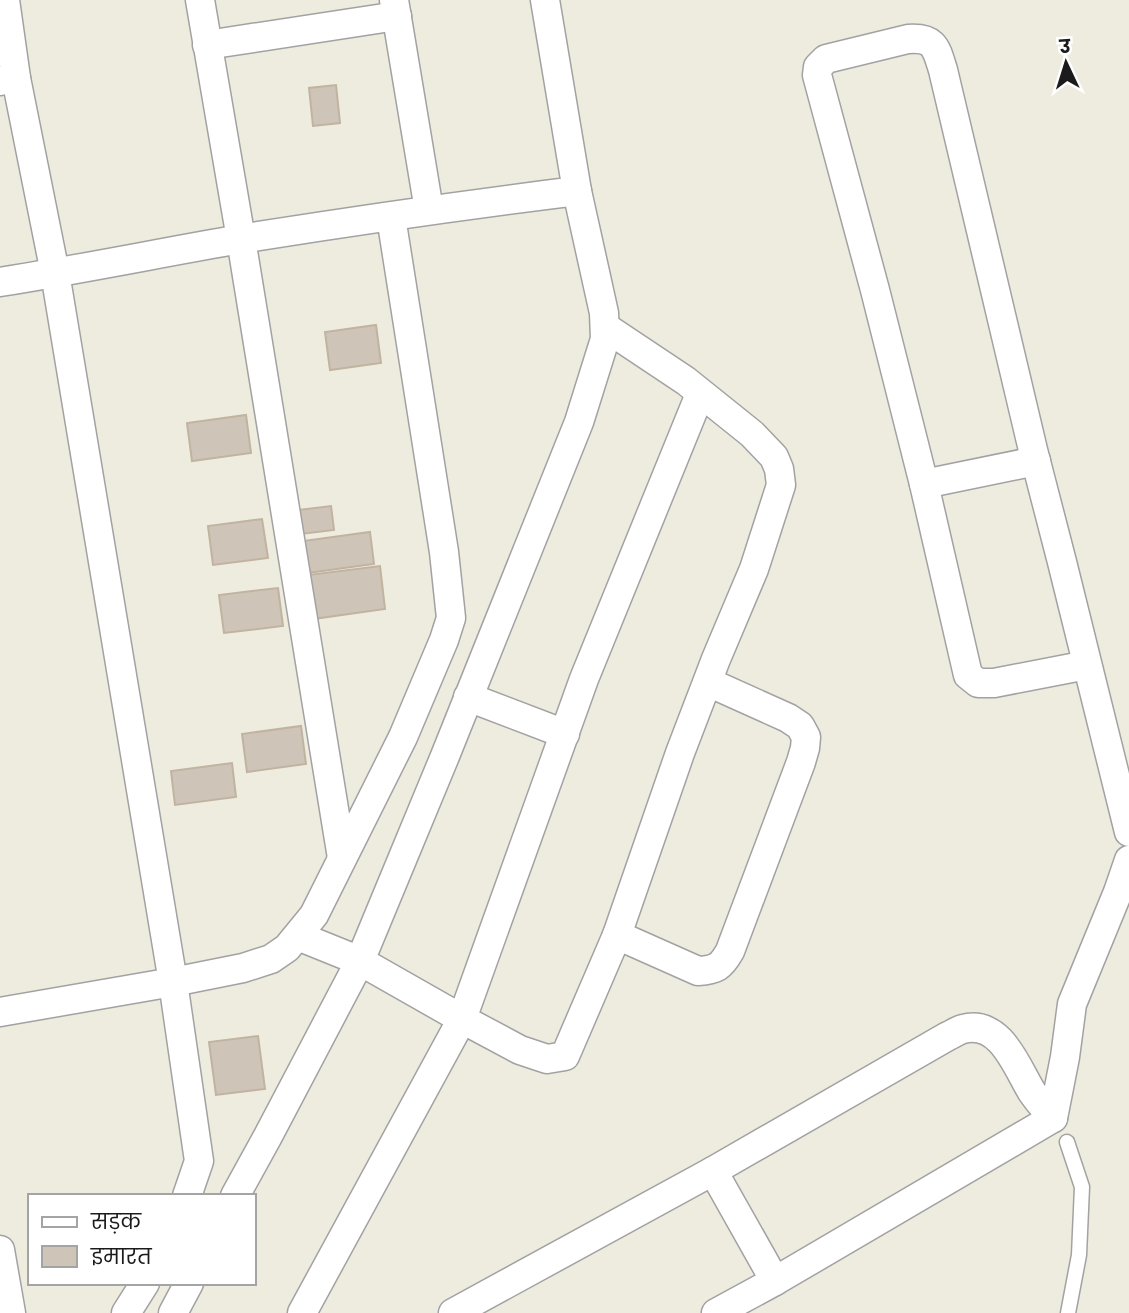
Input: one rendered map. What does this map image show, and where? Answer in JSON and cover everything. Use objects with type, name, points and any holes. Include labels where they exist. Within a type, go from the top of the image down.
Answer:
[{"type":"street","points":[[5,0],[8,80],[55,273],[173,982],[199,1161],[188,1194]]},
{"type":"street","points":[[200,0],[342,858]]},
{"type":"street","points":[[236,1194],[360,961],[579,422],[605,339],[604,313],[577,191],[545,0]]},
{"type":"street","points":[[207,45],[395,8],[429,210]]},
{"type":"street","points":[[1087,665],[994,683],[978,684],[968,675],[876,290],[817,75],[818,67],[826,59],[922,38],[931,43],[938,53],[1036,461],[1127,814]]},
{"type":"street","points":[[0,282],[241,239],[429,210],[577,191]]},
{"type":"street","points":[[0,1012],[173,982],[243,968],[271,959],[287,948],[314,915],[403,737],[444,640],[450,618],[443,552],[391,217]]},
{"type":"street","points":[[298,936],[360,961],[520,1050],[547,1059],[565,1056],[617,935],[680,753],[754,569],[781,485],[774,457],[751,434],[686,381],[605,327]]},
{"type":"street","points":[[302,1313],[462,1019],[584,679],[700,394]]},
{"type":"street","points":[[924,484],[1036,461]]},
{"type":"street","points":[[617,935],[698,971],[712,970],[723,964],[801,762],[806,737],[800,726],[708,682]]},
{"type":"street","points":[[468,697],[565,734]]},
{"type":"street","points":[[716,1313],[1052,1118],[1065,1057],[1072,1004],[1129,860]]},
{"type":"street","points":[[453,1313],[713,1171],[963,1029],[987,1030],[1000,1040],[1033,1094],[1052,1118]]},
{"type":"street","points":[[713,1171],[775,1281]]},
{"type":"street","points":[[0,1250],[11,1313]]},
{"type":"street","points":[[125,1313],[144,1285]]},
{"type":"street","points":[[173,1313],[187,1285]]},
{"type":"lane","points":[[1067,1142],[1082,1187],[1079,1255],[1068,1313]]},
{"type":"building","points":[[336,85],[340,123],[313,126],[309,88]]},
{"type":"building","points":[[376,325],[381,363],[330,370],[325,332]]},
{"type":"building","points":[[246,415],[251,453],[192,461],[187,423]]},
{"type":"building","points":[[331,506],[334,530],[293,535],[290,511]]},
{"type":"building","points":[[262,519],[268,558],[213,565],[208,526]]},
{"type":"building","points":[[370,532],[374,564],[307,573],[303,541]]},
{"type":"building","points":[[380,566],[385,609],[313,619],[308,575]]},
{"type":"building","points":[[278,588],[283,626],[224,633],[219,595]]},
{"type":"building","points":[[301,726],[306,764],[247,772],[242,734]]},
{"type":"building","points":[[232,763],[236,797],[175,805],[171,771]]},
{"type":"building","points":[[258,1036],[265,1089],[216,1095],[209,1042]]}]
